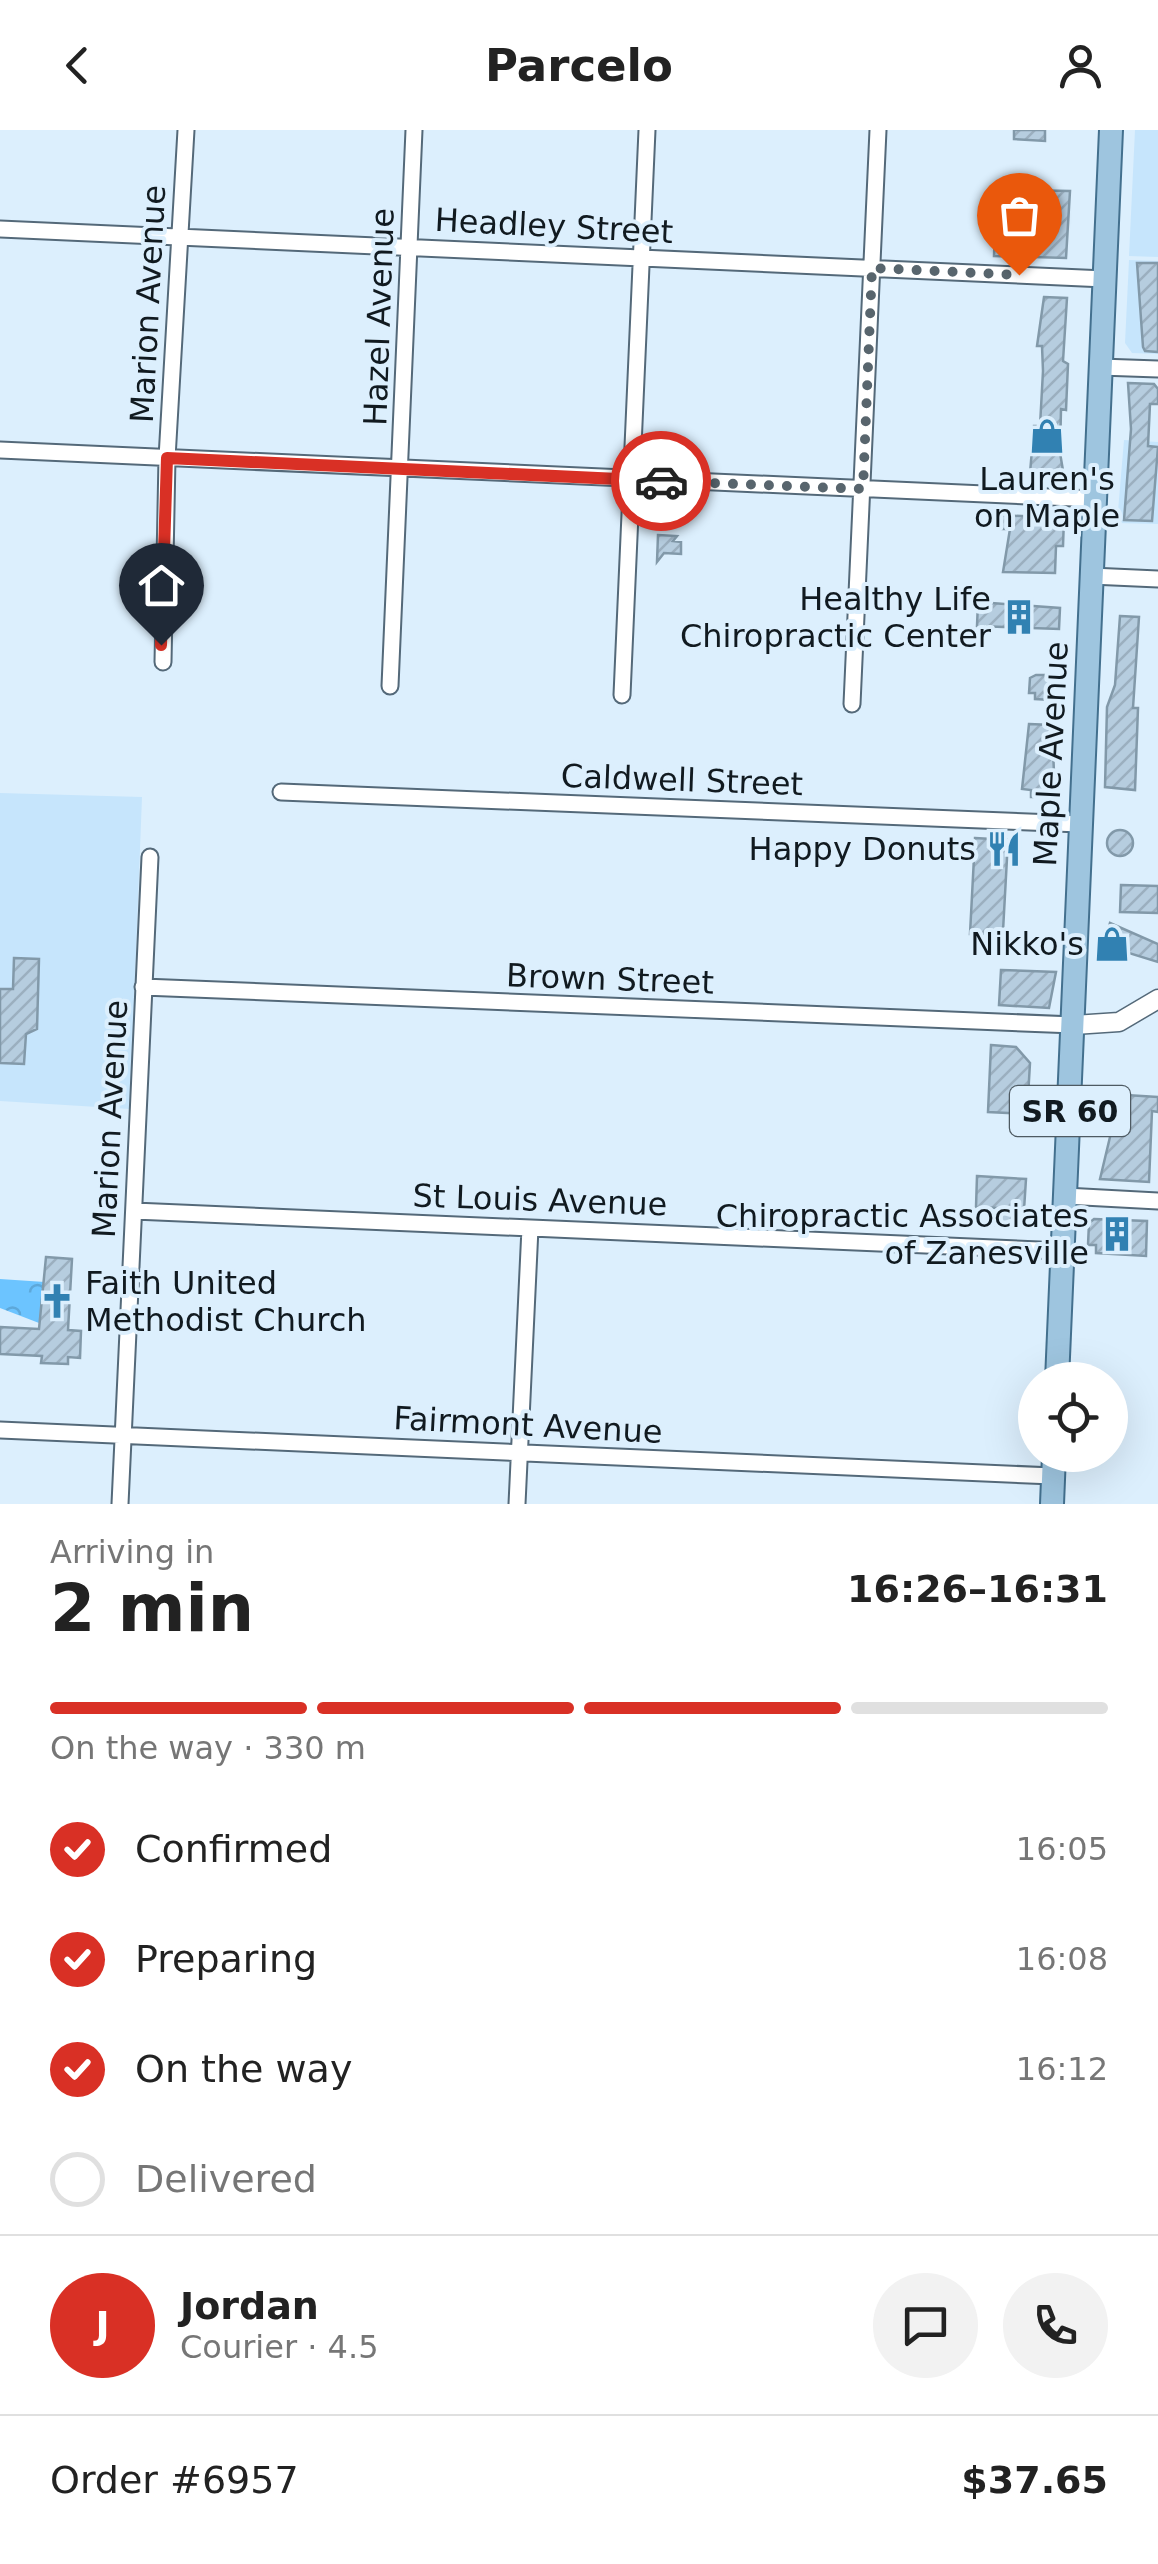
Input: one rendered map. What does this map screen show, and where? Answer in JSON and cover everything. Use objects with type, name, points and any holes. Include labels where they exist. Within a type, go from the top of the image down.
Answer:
[{"type":"main road","name":"Maple Avenue","points":[[1058,1362],[1112,130]]},
{"type":"main road","points":[[1052,1504],[1053,1472]]},
{"type":"street","name":"Marion Avenue","points":[[163,662],[167,458],[186,130]]},
{"type":"street","name":"Hazel Avenue","points":[[390,686],[414,130]]},
{"type":"street","points":[[622,696],[647,130]]},
{"type":"street","points":[[852,704],[878,130]]},
{"type":"street","name":"Headley Street","points":[[0,229],[1104,279]]},
{"type":"street","points":[[1100,367],[1158,369]]},
{"type":"street","points":[[0,450],[1095,499]]},
{"type":"street","points":[[1092,576],[1158,580]]},
{"type":"street","name":"Caldwell Street","points":[[281,792],[1080,824]]},
{"type":"street","name":"Marion Avenue","points":[[120,1504],[150,857]]},
{"type":"street","name":"Brown Street","points":[[143,987],[1074,1025]]},
{"type":"street","points":[[1074,1025],[1120,1022],[1158,999]]},
{"type":"street","points":[[1065,1196],[1158,1201]]},
{"type":"street","name":"St Louis Avenue","points":[[134,1211],[1063,1251]]},
{"type":"street","points":[[517,1504],[530,1228]]},
{"type":"street","name":"Fairmont Avenue","points":[[0,1430],[519,1452],[1018,1465]]},
{"type":"shaded area","points":[[1135,130],[1158,130],[1158,257],[1129,256]]},
{"type":"shaded area","points":[[1129,260],[1158,261],[1158,354],[1132,353],[1125,343]]},
{"type":"shaded area","points":[[1124,440],[1158,442],[1158,524],[1117,523]]},
{"type":"shaded area","points":[[0,793],[142,797],[130,1109],[0,1101]]},
{"type":"green space","points":[[0,1279],[45,1282],[39,1323],[0,1308]]},
{"type":"building","points":[[1014,130],[1045,130],[1045,141],[1014,139]]},
{"type":"building","points":[[1018,190],[1070,191],[1066,258],[994,256],[995,230],[1016,230]]},
{"type":"building","points":[[1137,263],[1158,263],[1158,352],[1145,351],[1143,347]]},
{"type":"building","points":[[1044,297],[1067,298],[1063,361],[1068,364],[1066,410],[1061,409],[1060,453],[1064,476],[1030,473],[1034,426],[1040,426],[1043,371],[1042,346],[1037,346]]},
{"type":"building","points":[[1128,383],[1154,384],[1158,389],[1158,404],[1150,404],[1148,446],[1158,447],[1152,521],[1124,520],[1131,429]]},
{"type":"building","points":[[999,515],[1064,518],[1063,546],[1056,546],[1055,573],[1003,572],[1010,529],[998,529]]},
{"type":"building","points":[[658,535],[677,536],[673,541],[681,542],[681,554],[664,553],[657,562]]},
{"type":"building","name":"Healthy Life Chiropractic Center","points":[[978,602],[1060,608],[1059,629],[977,626]]},
{"type":"building","points":[[1120,616],[1139,617],[1133,708],[1138,708],[1135,790],[1105,787],[1107,707],[1115,685]]},
{"type":"building","points":[[1054,675],[1051,700],[1035,699],[1035,693],[1029,693],[1030,678]]},
{"type":"building","points":[[1029,724],[1052,725],[1055,797],[1031,797],[1031,790],[1022,789]]},
{"type":"building","points":[[1120,830],[1129,834],[1133,843],[1129,852],[1120,856],[1111,852],[1107,843],[1111,834]]},
{"type":"building","points":[[975,838],[1008,840],[1003,931],[998,936],[970,934]]},
{"type":"building","points":[[1121,885],[1158,886],[1158,913],[1120,912]]},
{"type":"building","points":[[1110,923],[1158,944],[1158,962],[1103,945]]},
{"type":"building","points":[[14,958],[39,959],[37,1029],[26,1034],[24,1064],[0,1063],[0,989],[13,989]]},
{"type":"building","points":[[1001,970],[1056,972],[1049,1008],[999,1005]]},
{"type":"building","points":[[991,1045],[1016,1047],[1030,1063],[1027,1114],[988,1112]]},
{"type":"building","points":[[1126,1095],[1158,1097],[1158,1112],[1152,1111],[1149,1182],[1100,1179],[1115,1116],[1125,1116]]},
{"type":"building","points":[[977,1176],[1026,1179],[1024,1210],[1012,1209],[1011,1226],[996,1225],[997,1208],[976,1207]]},
{"type":"building","name":"Chiropractic Associates of Zanesville","points":[[1094,1219],[1147,1221],[1146,1256],[1096,1253],[1096,1245],[1088,1245],[1089,1223]]},
{"type":"building","name":"Faith United Methodist Church","points":[[46,1257],[72,1259],[68,1330],[81,1331],[80,1358],[68,1357],[68,1364],[41,1363],[42,1356],[0,1354],[0,1327],[39,1329]]},
{"type":"way so far","points":[[661,481],[863,489],[872,268],[1019,275]]},
{"type":"place","name":"Lauren's on Maple","points":[[1047,436]]},
{"type":"place","name":"Healthy Life Chiropractic Center","points":[[1019,617]]},
{"type":"place","name":"Happy Donuts","points":[[1004,849]]},
{"type":"place","name":"Nikko's","points":[[1112,944]]},
{"type":"place","name":"Chiropractic Associates of Zanesville","points":[[1117,1234]]},
{"type":"place","name":"Faith United Methodist Church","points":[[57,1301]]},
{"type":"route","points":[[161,645],[167,458],[661,481]]}]
